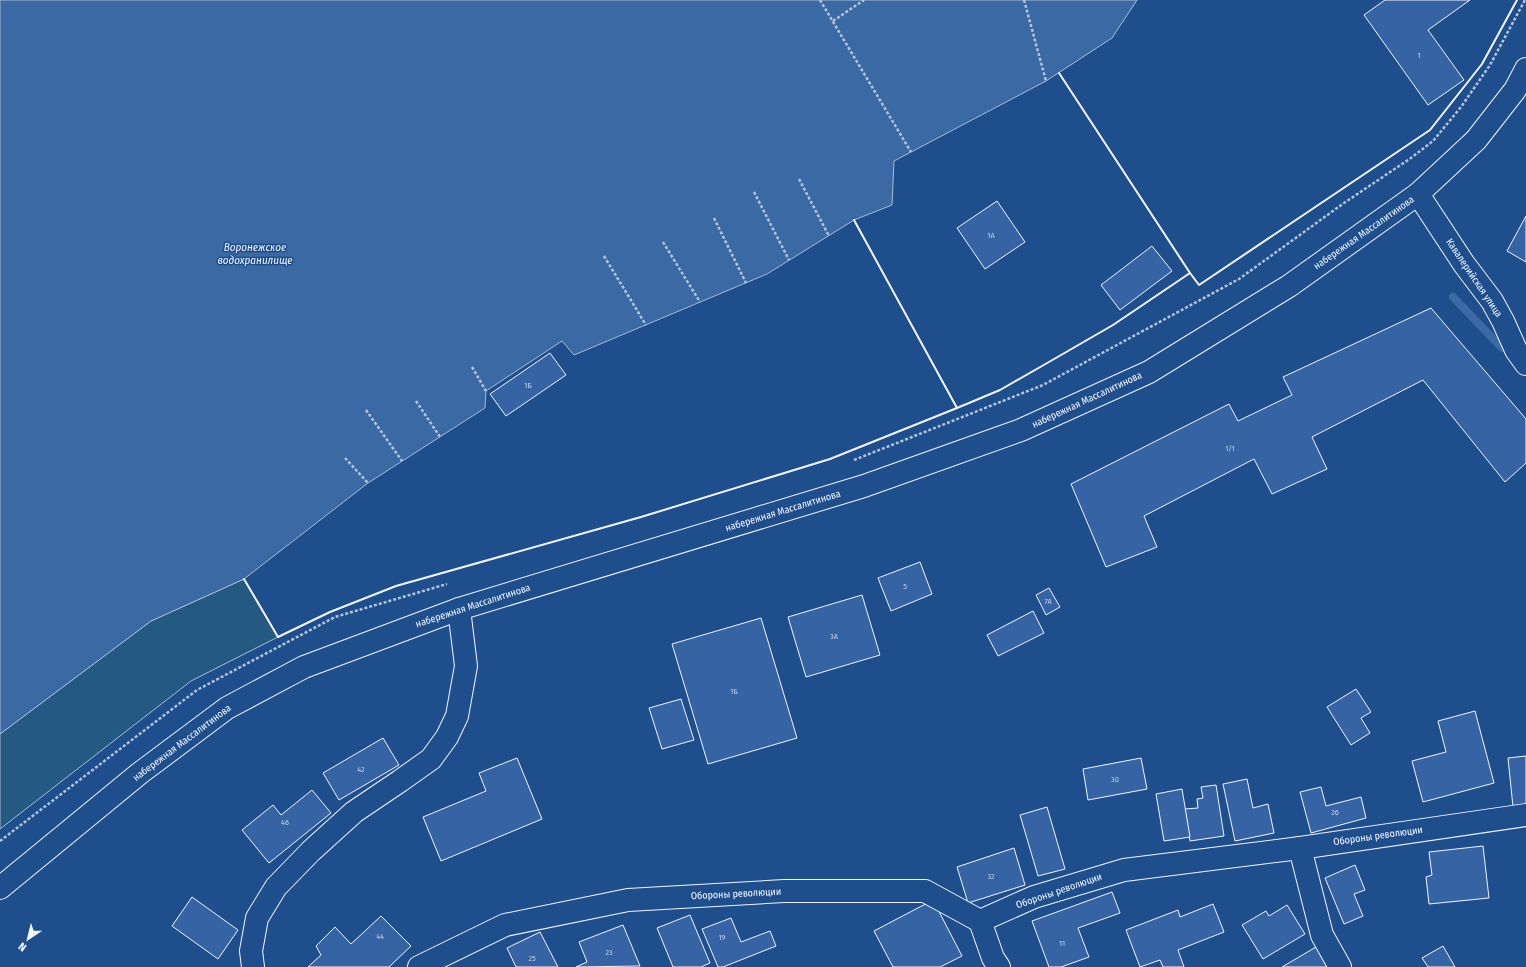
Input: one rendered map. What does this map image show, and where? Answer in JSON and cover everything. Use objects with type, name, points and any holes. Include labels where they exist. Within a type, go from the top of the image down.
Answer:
[{"type":"street","name":"набережная Массалитинова","points":[[0,888],[140,773],[227,708],[304,667],[459,609],[864,486],[1021,430],[1149,372],[1289,286],[1418,194],[1476,140],[1515,90],[1526,69]]},
{"type":"street","name":"Кавалерийская улица","points":[[1418,194],[1464,264],[1492,302],[1503,321],[1516,350],[1526,364]]},
{"type":"street","points":[[253,967],[250,951],[257,918],[276,887],[311,851],[354,812],[431,759],[447,737],[457,716],[466,666],[459,609]]},
{"type":"street","name":"Обороны революции","points":[[419,967],[505,925],[628,900],[784,891],[925,891],[980,921],[1034,897],[1124,870],[1300,848],[1526,815]]},
{"type":"street","points":[[1300,848],[1322,935],[1340,967]]},
{"type":"street","points":[[980,921],[993,958],[999,967]]},
{"type":"path","points":[[820,0],[911,152]]},
{"type":"path","points":[[833,21],[864,0]]},
{"type":"path","points":[[1024,0],[1046,82]]},
{"type":"path","points":[[848,462],[1044,385],[1239,279],[1344,203],[1411,158],[1433,140],[1461,107],[1490,65],[1525,0]]},
{"type":"path","points":[[799,179],[829,236]]},
{"type":"path","points":[[754,192],[789,260]]},
{"type":"path","points":[[714,218],[746,282]]},
{"type":"path","points":[[663,242],[700,302]]},
{"type":"path","points":[[604,256],[646,325]]},
{"type":"path","points":[[472,367],[486,392]]},
{"type":"path","points":[[416,401],[440,437]]},
{"type":"path","points":[[366,410],[402,461]]},
{"type":"path","points":[[345,458],[368,483]]},
{"type":"path","points":[[0,841],[197,690],[336,617],[450,583]]},
{"type":"shaded area","points":[[244,579],[278,637],[191,681],[0,829],[0,734],[151,621]]},
{"type":"water","name":"Воронежское водохранилище","points":[[0,0],[1137,0],[1112,38],[1046,81],[894,161],[892,205],[854,220],[767,274],[574,355],[562,341],[486,391],[485,408],[368,483],[244,579],[151,621],[0,734]]},
{"type":"building","points":[[1385,0],[1470,0],[1428,30],[1464,80],[1428,105],[1364,15]]},
{"type":"building","points":[[997,201],[1025,242],[985,269],[957,228]]},
{"type":"building","points":[[1526,216],[1526,262],[1507,251]]},
{"type":"building","points":[[1152,246],[1172,271],[1120,310],[1101,285]]},
{"type":"building","points":[[1431,308],[1526,419],[1526,463],[1505,482],[1423,380],[1312,437],[1327,469],[1272,494],[1254,459],[1144,516],[1157,547],[1106,567],[1071,484],[1229,404],[1238,421],[1292,395],[1283,377]]},
{"type":"building","points":[[550,353],[566,375],[506,416],[490,394]]},
{"type":"building","points":[[920,562],[932,594],[891,611],[878,578]]},
{"type":"building","points":[[1049,588],[1060,607],[1046,615],[1036,595]]},
{"type":"building","points":[[862,595],[880,655],[806,677],[788,617]]},
{"type":"building","points":[[1033,611],[1044,633],[998,656],[987,635]]},
{"type":"building","points":[[761,618],[797,738],[708,764],[672,644]]},
{"type":"building","points":[[1356,689],[1371,712],[1361,718],[1370,733],[1351,745],[1327,707]]},
{"type":"building","points":[[681,699],[694,740],[662,749],[649,708]]},
{"type":"building","points":[[1475,711],[1494,783],[1423,802],[1412,761],[1446,752],[1438,721]]},
{"type":"building","points":[[383,738],[399,765],[339,800],[323,773]]},
{"type":"building","points":[[1526,756],[1526,806],[1513,807],[1508,758]]},
{"type":"building","points":[[517,758],[542,819],[441,861],[423,817],[486,791],[479,773]]},
{"type":"building","points":[[1141,758],[1147,789],[1088,800],[1083,769]]},
{"type":"building","points":[[1247,779],[1253,808],[1268,804],[1274,833],[1235,841],[1223,784]]},
{"type":"building","points":[[1216,785],[1224,836],[1190,841],[1185,809],[1198,808],[1197,799],[1203,798],[1201,787]]},
{"type":"building","points":[[1321,787],[1326,806],[1361,797],[1366,818],[1311,833],[1300,792]]},
{"type":"building","points":[[1182,789],[1190,837],[1164,841],[1156,794]]},
{"type":"building","points":[[312,790],[331,813],[269,863],[242,830],[273,805],[281,815]]},
{"type":"building","points":[[1047,807],[1065,869],[1038,876],[1020,815]]},
{"type":"building","points":[[1483,846],[1489,898],[1429,904],[1426,877],[1432,875],[1429,852]]},
{"type":"building","points":[[1014,848],[1025,885],[968,903],[957,867]]},
{"type":"building","points":[[1355,865],[1365,890],[1354,894],[1363,916],[1344,924],[1325,878]]},
{"type":"building","points":[[1112,892],[1120,913],[1078,928],[1089,957],[1061,967],[1049,967],[1032,921]]},
{"type":"building","points":[[192,897],[238,930],[218,959],[172,926]]},
{"type":"building","points":[[933,900],[962,956],[940,967],[893,967],[874,931]]},
{"type":"building","points":[[1213,904],[1224,932],[1178,950],[1184,967],[1163,967],[1160,960],[1140,967],[1126,930],[1178,910],[1180,917]]},
{"type":"building","points":[[1287,905],[1305,934],[1263,959],[1242,925],[1266,911],[1269,916]]},
{"type":"building","points":[[690,915],[710,963],[701,967],[673,967],[657,928]]},
{"type":"building","points":[[381,916],[411,946],[389,967],[308,967],[321,955],[316,946],[335,927],[351,944]]},
{"type":"building","points":[[731,918],[741,942],[770,931],[776,946],[723,967],[718,967],[702,929]]},
{"type":"building","points":[[623,925],[640,966],[576,967],[587,962],[579,942]]},
{"type":"building","points":[[540,932],[558,967],[516,967],[507,948]]},
{"type":"building","points":[[1443,946],[1455,967],[1428,967],[1422,958]]},
{"type":"building","points":[[1316,947],[1328,967],[1282,967]]},
{"type":"waterway","points":[[1453,297],[1502,348]]},
{"type":"wall","points":[[244,579],[278,637],[330,612],[396,586],[641,517],[830,459],[1000,390],[1113,325],[1190,273],[1199,285],[1430,130],[1482,64],[1517,0]]},
{"type":"wall","points":[[1059,73],[1190,273]]},
{"type":"wall","points":[[854,220],[957,408]]}]
